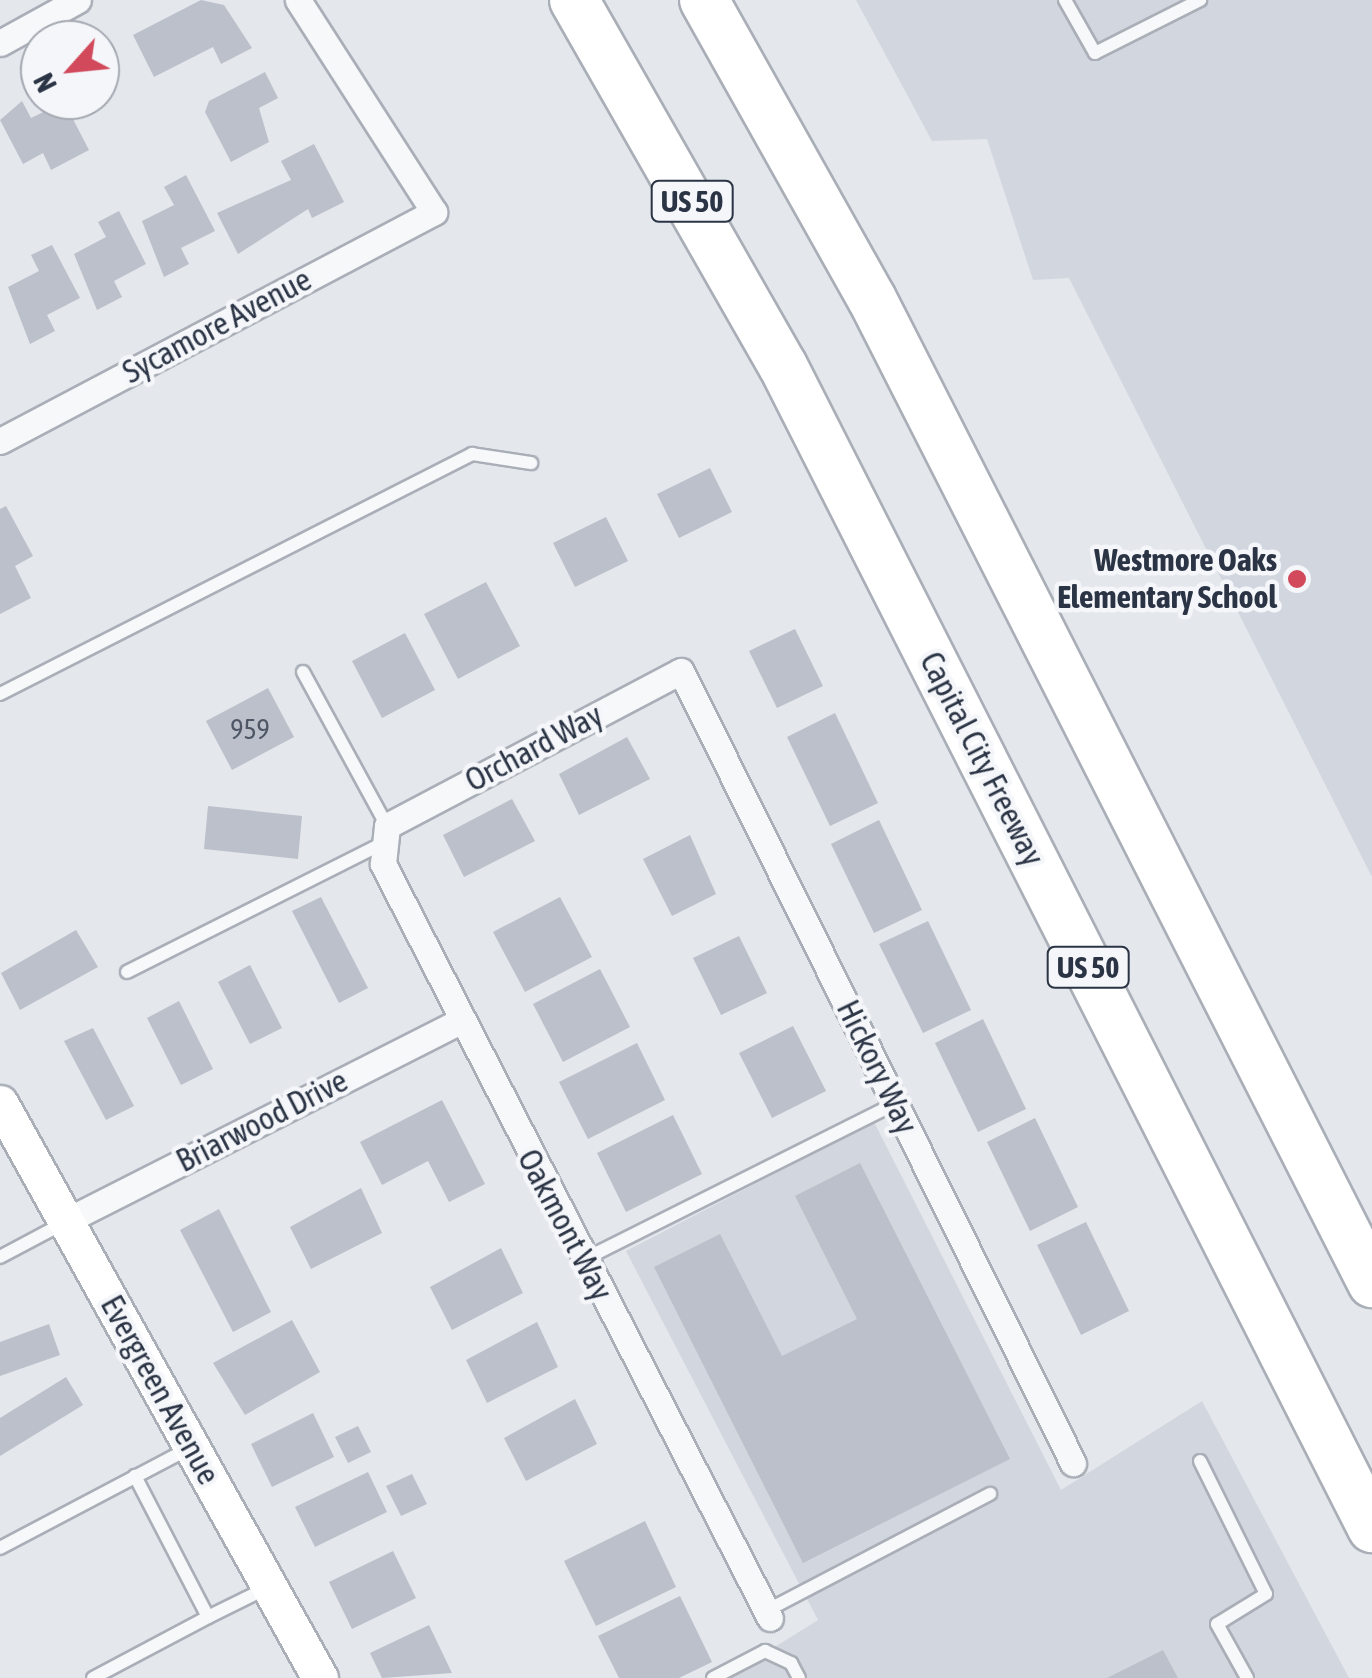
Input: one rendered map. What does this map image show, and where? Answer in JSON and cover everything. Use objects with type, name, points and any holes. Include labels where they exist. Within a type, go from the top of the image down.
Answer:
[{"type":"highway","name":"Capital City Freeway","points":[[574,0],[784,366],[1372,1528]]},
{"type":"highway","points":[[704,0],[872,299],[1372,1284]]},
{"type":"street","points":[[0,43],[78,0]]},
{"type":"street","name":"Sycamore Avenue","points":[[0,440],[434,212],[298,0]]},
{"type":"street","name":"Orchard Way","points":[[386,834],[682,671]]},
{"type":"street","name":"Hickory Way","points":[[682,671],[1072,1463]]},
{"type":"street","name":"Oakmont Way","points":[[386,834],[383,864],[459,1022],[768,1614]]},
{"type":"street","name":"Briarwood Drive","points":[[66,1222],[459,1022]]},
{"type":"street","name":"Evergreen Avenue","points":[[0,1103],[320,1678]]},
{"type":"lane","points":[[1065,0],[1095,53],[1200,0]]},
{"type":"lane","points":[[0,694],[472,454],[530,464]]},
{"type":"lane","points":[[127,972],[386,834],[303,672]]},
{"type":"lane","points":[[583,1260],[896,1104]]},
{"type":"lane","points":[[0,1256],[66,1222]]},
{"type":"lane","points":[[0,1548],[192,1447]]},
{"type":"lane","points":[[1200,1461],[1266,1594],[1217,1624],[1247,1678]]},
{"type":"lane","points":[[134,1476],[208,1617]]},
{"type":"lane","points":[[768,1614],[990,1494]]},
{"type":"lane","points":[[92,1678],[270,1586]]},
{"type":"lane","points":[[714,1678],[765,1651],[791,1663],[799,1678]]},
{"type":"shaded area","name":"Westmore Oaks Elementary School","points":[[856,0],[1372,0],[1372,877],[1069,278],[1033,280],[987,139],[932,141]]},
{"type":"shaded area","points":[[874,1122],[1061,1490],[1202,1401],[1349,1678],[725,1678],[818,1620],[626,1251]]},
{"type":"building","points":[[201,0],[224,5],[252,48],[221,64],[213,47],[154,77],[133,35]]},
{"type":"building","points":[[265,72],[278,98],[259,108],[269,142],[231,162],[205,112],[209,101]]},
{"type":"building","points":[[20,103],[20,120],[73,120],[89,150],[51,170],[43,153],[23,164],[0,120]]},
{"type":"building","points":[[314,144],[344,202],[312,218],[308,209],[238,254],[217,213],[291,180],[281,161]]},
{"type":"building","points":[[186,175],[215,231],[181,248],[189,264],[164,277],[142,221],[174,205],[164,187]]},
{"type":"building","points":[[119,211],[146,264],[114,281],[122,297],[97,310],[74,254],[106,237],[98,222]]},
{"type":"building","points":[[52,245],[80,298],[47,315],[55,331],[30,344],[8,287],[39,271],[31,255]]},
{"type":"building","points":[[710,468],[732,512],[679,538],[657,494]]},
{"type":"building","points":[[6,506],[33,556],[15,566],[31,598],[0,614],[0,509]]},
{"type":"building","points":[[606,517],[628,561],[575,587],[553,543]]},
{"type":"building","points":[[486,582],[520,646],[458,679],[424,614]]},
{"type":"building","points":[[795,629],[823,686],[777,708],[749,651]]},
{"type":"building","points":[[405,633],[435,690],[382,718],[352,661]]},
{"type":"building","points":[[268,688],[294,737],[232,770],[206,721]]},
{"type":"building","points":[[835,713],[878,803],[830,826],[787,737]]},
{"type":"building","points":[[627,737],[650,779],[579,815],[559,774]]},
{"type":"building","points":[[512,799],[535,841],[464,877],[443,835]]},
{"type":"building","points":[[208,806],[302,816],[298,859],[204,849]]},
{"type":"building","points":[[879,820],[922,910],[874,933],[831,844]]},
{"type":"building","points":[[690,835],[716,894],[672,916],[643,859]]},
{"type":"building","points":[[321,897],[368,988],[339,1003],[292,911]]},
{"type":"building","points":[[560,897],[592,957],[525,992],[493,932]]},
{"type":"building","points":[[928,921],[971,1010],[923,1033],[879,944]]},
{"type":"building","points":[[76,930],[98,967],[20,1010],[1,973]]},
{"type":"building","points":[[739,936],[767,993],[721,1015],[693,958]]},
{"type":"building","points":[[250,965],[282,1028],[250,1044],[218,982]]},
{"type":"building","points":[[600,969],[630,1027],[563,1062],[533,1004]]},
{"type":"building","points":[[179,1001],[213,1069],[181,1085],[147,1018]]},
{"type":"building","points":[[983,1019],[1026,1109],[978,1132],[935,1043]]},
{"type":"building","points":[[793,1026],[826,1091],[772,1118],[739,1053]]},
{"type":"building","points":[[93,1028],[134,1106],[106,1120],[64,1041]]},
{"type":"building","points":[[637,1043],[665,1100],[588,1139],[559,1082]]},
{"type":"building","points":[[442,1100],[485,1184],[449,1202],[428,1161],[382,1185],[360,1142]]},
{"type":"building","points":[[673,1115],[702,1174],[626,1212],[597,1153]]},
{"type":"building","points":[[1035,1118],[1078,1207],[1030,1231],[987,1142]]},
{"type":"building","points":[[860,1163],[1010,1459],[803,1563],[654,1267],[720,1234],[782,1356],[857,1319],[795,1196]]},
{"type":"building","points":[[361,1188],[382,1233],[311,1269],[290,1227]]},
{"type":"building","points":[[219,1209],[271,1312],[233,1332],[180,1230]]},
{"type":"building","points":[[1086,1222],[1129,1311],[1081,1335],[1037,1245]]},
{"type":"building","points":[[501,1248],[523,1293],[452,1330],[430,1287]]},
{"type":"building","points":[[292,1320],[320,1372],[245,1415],[213,1363]]},
{"type":"building","points":[[537,1322],[558,1367],[487,1403],[466,1360]]},
{"type":"building","points":[[49,1324],[60,1355],[0,1376],[0,1342]]},
{"type":"building","points":[[66,1377],[83,1405],[0,1456],[0,1418]]},
{"type":"building","points":[[575,1399],[597,1444],[526,1481],[504,1438]]},
{"type":"building","points":[[313,1413],[334,1457],[272,1487],[251,1444]]},
{"type":"building","points":[[358,1426],[371,1452],[348,1463],[335,1437]]},
{"type":"building","points":[[368,1472],[387,1512],[315,1547],[295,1507]]},
{"type":"building","points":[[412,1474],[427,1504],[401,1516],[386,1486]]},
{"type":"building","points":[[645,1521],[676,1587],[596,1626],[564,1561]]},
{"type":"building","points":[[393,1551],[416,1598],[352,1629],[329,1582]]},
{"type":"building","points":[[680,1596],[712,1662],[679,1678],[619,1678],[598,1636]]},
{"type":"building","points":[[429,1625],[452,1673],[382,1678],[370,1653]]},
{"type":"building","points":[[1163,1650],[1178,1678],[1107,1678]]},
{"type":"place","name":"Westmore Oaks Elementary School","points":[[1297,579]]}]
